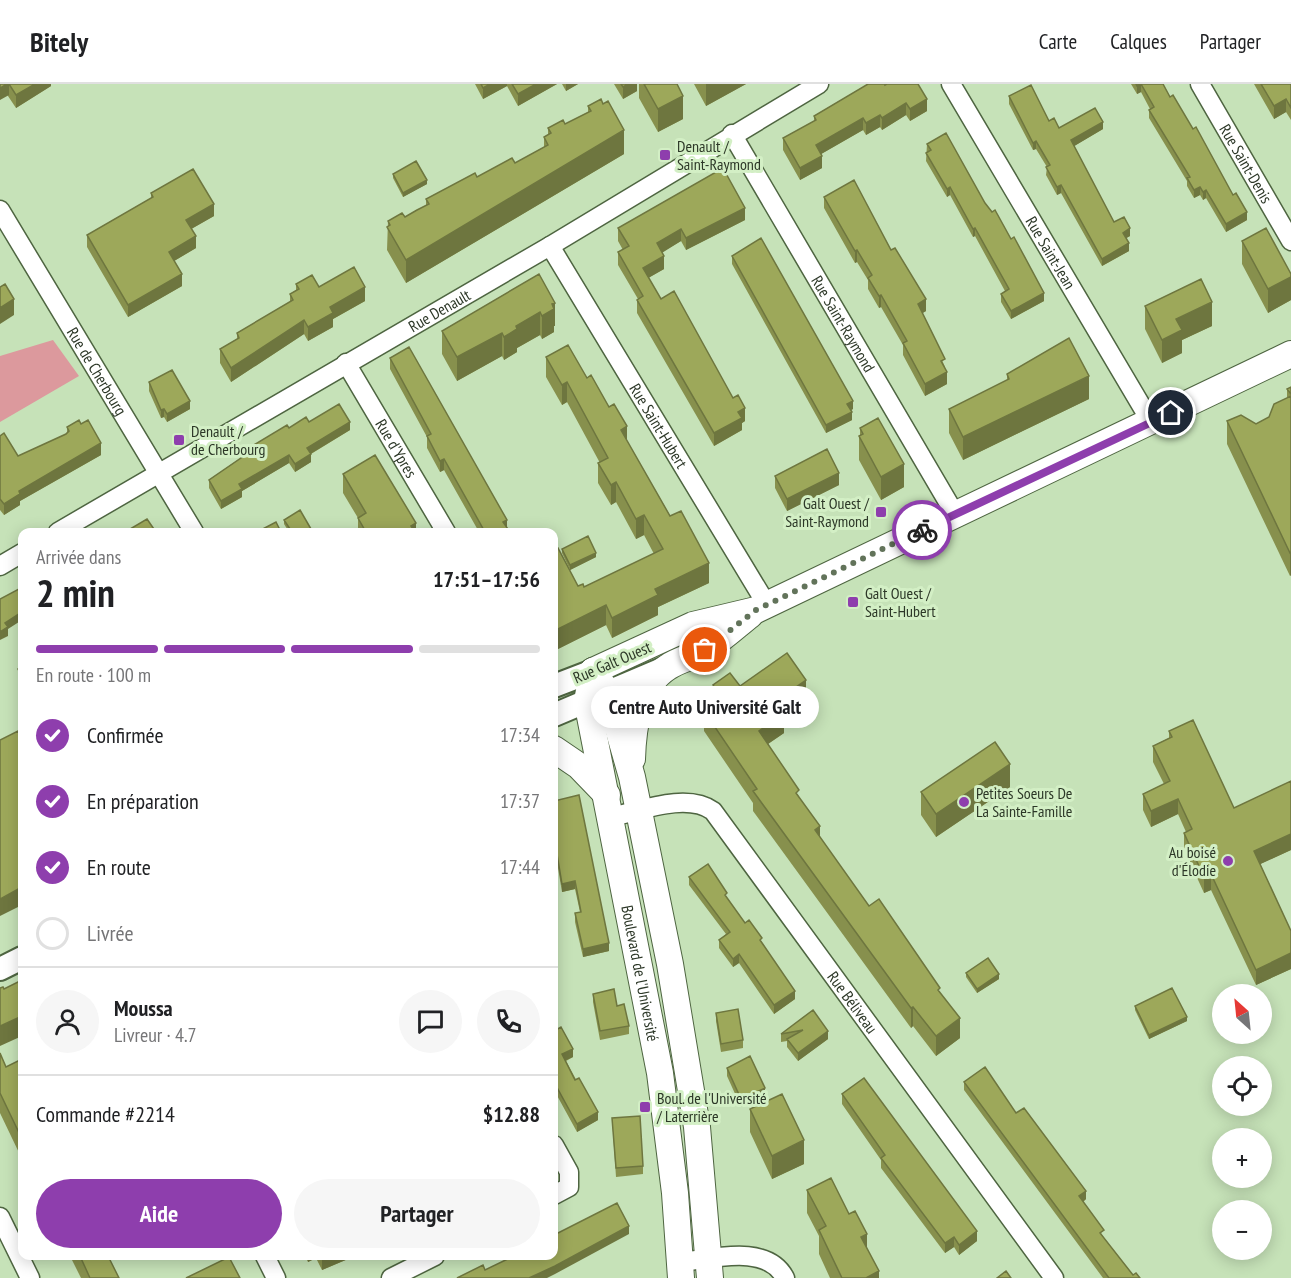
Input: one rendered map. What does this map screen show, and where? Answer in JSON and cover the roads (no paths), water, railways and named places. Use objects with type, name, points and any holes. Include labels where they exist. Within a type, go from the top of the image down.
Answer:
[{"type":"main road","name":"Rue Galt Ouest","points":[[593,671],[693,626],[762,607],[1291,354]]},
{"type":"main road","points":[[632,777],[633,734],[638,710],[645,694],[667,668],[705,650],[762,607]]},
{"type":"main road","points":[[593,671],[598,697],[632,777]]},
{"type":"main road","name":"Boulevard de l'Université","points":[[598,697],[609,806],[660,1073],[675,1193],[680,1270]]},
{"type":"main road","points":[[558,752],[579,766],[609,806]]},
{"type":"main road","name":"Boulevard de l'Université","points":[[632,777],[691,1078],[709,1269]]},
{"type":"street","name":"Rue Denault","points":[[65,528],[550,246],[732,134],[819,84]]},
{"type":"street","name":"Rue Saint-Jean","points":[[951,84],[1151,422]]},
{"type":"street","name":"Rue Saint-Denis","points":[[1200,84],[1291,241]]},
{"type":"street","name":"Rue Saint-Raymond","points":[[732,134],[955,514]]},
{"type":"street","name":"Rue de Cherbourg","points":[[0,210],[192,528]]},
{"type":"street","name":"Rue Saint-Hubert","points":[[550,246],[762,607]]},
{"type":"street","name":"Rue d'Ypres","points":[[346,363],[444,528]]},
{"type":"street","points":[[0,566],[18,555]]},
{"type":"street","name":"Rue Galt Ouest","points":[[558,713],[667,668]]},
{"type":"street","name":"Rue Galt Ouest","points":[[558,684],[593,671]]},
{"type":"street","name":"Rue Béliveau","points":[[609,806],[640,811],[689,802],[704,804],[713,811],[1054,1278]]},
{"type":"street","points":[[0,969],[18,960]]},
{"type":"street","points":[[558,1152],[569,1172],[561,1191]]},
{"type":"street","points":[[0,1217],[18,1254]]},
{"type":"street","points":[[680,1270],[709,1269],[749,1257],[765,1259],[774,1264],[785,1278]]},
{"type":"street","points":[[21,1260],[30,1278]]},
{"type":"street","points":[[267,1260],[276,1278]]},
{"type":"street","points":[[391,1278],[427,1260]]},
{"type":"place","name":"Denault / Saint-Raymond","points":[[665,155]]},
{"type":"place","name":"Denault / de Cherbourg","points":[[179,440]]},
{"type":"place","name":"Galt Ouest / Saint-Raymond","points":[[881,512]]},
{"type":"place","name":"Galt Ouest / Saint-Hubert","points":[[853,602]]},
{"type":"place","name":"Centre Auto Université Galt","points":[[705,650]]},
{"type":"place","name":"Petites Soeurs De La Sainte-Famille","points":[[964,802]]},
{"type":"place","name":"Au boisé d'Élodie","points":[[1228,861]]},
{"type":"place","name":"Boul. de l'Université / Laterrière","points":[[645,1107]]}]
